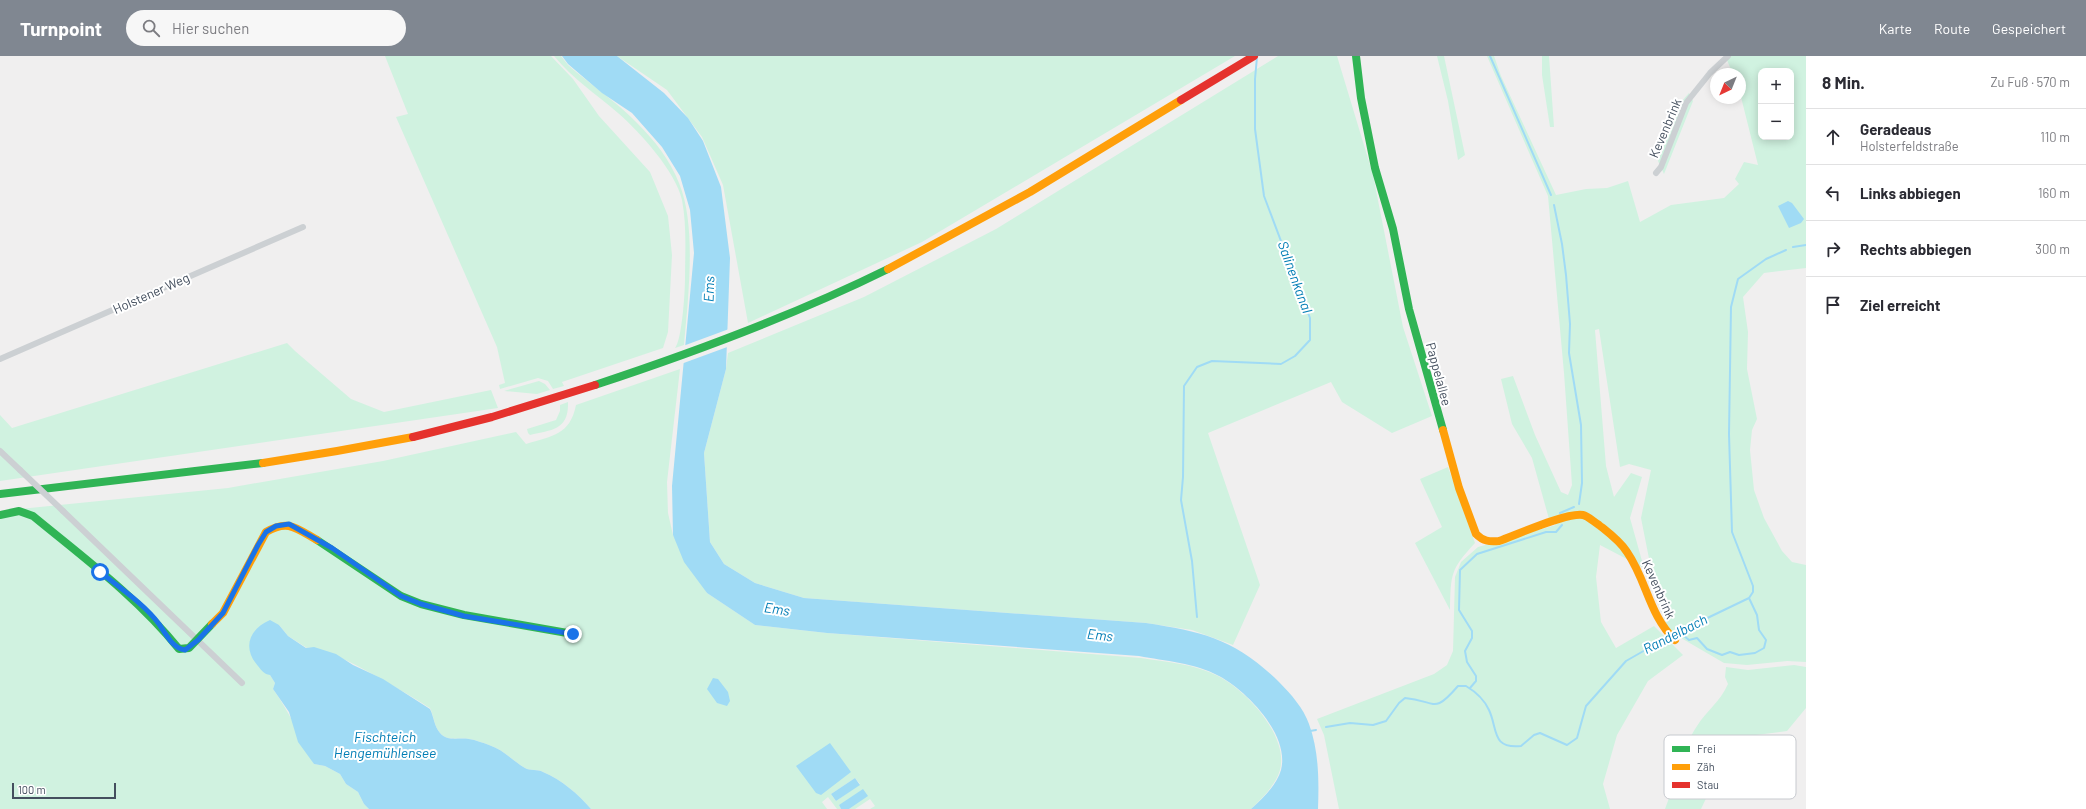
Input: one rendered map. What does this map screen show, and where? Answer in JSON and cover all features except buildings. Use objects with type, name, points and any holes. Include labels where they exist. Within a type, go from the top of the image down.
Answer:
[{"type":"street","points":[[0,494],[251,464],[369,446],[448,429],[551,400],[681,357],[783,317],[852,287],[954,234],[1031,191],[1254,56]]},
{"type":"street","name":"Pappelallee","points":[[1356,56],[1361,98],[1374,168],[1393,229],[1409,309],[1439,420],[1472,526],[1482,540],[1489,542],[1499,541],[1569,516],[1584,515],[1623,546]]},
{"type":"street","name":"Kevenbrink","points":[[1656,173],[1662,167],[1686,103],[1710,73],[1728,56]]},
{"type":"street","name":"Holstener Weg","points":[[0,359],[303,227]]},
{"type":"street","points":[[0,451],[242,683]]},
{"type":"street","points":[[0,515],[19,511],[33,516],[140,605],[158,623],[173,644],[179,649],[189,648],[223,613],[266,532],[276,526],[289,524],[332,548],[401,596],[421,604],[464,616],[573,634]]},
{"type":"street","name":"Kevenbrink","points":[[1623,546],[1632,558],[1654,613],[1666,633],[1675,640]]},
{"type":"green space","points":[[385,56],[551,56],[573,79],[599,116],[650,172],[668,216],[672,255],[668,332],[663,348],[562,382],[564,386],[553,389],[548,381],[538,378],[500,389],[499,385],[505,383],[497,347],[396,117],[408,114]]},
{"type":"green space","points":[[554,56],[561,56],[568,65],[613,101],[644,130],[667,159],[679,183],[685,200],[690,241],[689,285],[684,345],[675,348],[680,336],[684,304],[685,220],[682,200],[673,177],[646,141],[618,113],[577,79]]},
{"type":"green space","points":[[617,56],[1235,56],[922,242],[748,323],[723,185],[702,137],[667,90]]},
{"type":"green space","points":[[1278,56],[1337,56],[1373,175],[1403,327],[1432,416],[1392,433],[1342,402],[1331,382],[1208,433],[1260,585],[1233,645],[1192,630],[1146,623],[804,598],[755,583],[724,564],[710,542],[704,453],[726,369],[728,353],[864,297],[996,229]]},
{"type":"green space","points":[[1437,56],[1444,56],[1465,155],[1458,160],[1448,101]]},
{"type":"green space","points":[[1487,56],[1494,56],[1501,76],[1556,195],[1586,189],[1607,188],[1628,181],[1640,222],[1671,205],[1724,198],[1739,184],[1735,179],[1744,162],[1758,165],[1743,104],[1746,104],[1746,68],[1730,68],[1726,58],[1728,56],[1806,56],[1806,268],[1764,273],[1743,297],[1748,332],[1747,369],[1757,419],[1752,430],[1750,450],[1754,490],[1764,518],[1782,551],[1792,562],[1806,565],[1806,662],[1787,661],[1747,665],[1724,663],[1669,631],[1657,599],[1641,518],[1651,470],[1629,464],[1620,467],[1599,329],[1595,330],[1606,466],[1614,497],[1631,473],[1642,477],[1630,518],[1644,568],[1600,545],[1596,577],[1601,622],[1616,648],[1654,626],[1683,655],[1648,681],[1617,735],[1603,784],[1610,809],[1339,809],[1324,735],[1317,719],[1434,674],[1447,665],[1453,651],[1455,577],[1461,562],[1478,547],[1556,525],[1549,519],[1532,458],[1512,424],[1501,379],[1513,376],[1535,435],[1561,492],[1568,495],[1572,485],[1564,373],[1548,196]]},
{"type":"green space","points":[[1542,56],[1549,56],[1554,127],[1550,127],[1542,75]]},
{"type":"green space","points":[[1689,93],[1693,101],[1664,174],[1658,161],[1682,101]]},
{"type":"green space","points":[[287,343],[351,399],[384,412],[491,390],[498,408],[0,481],[0,415],[12,428]]},
{"type":"green space","points":[[680,369],[667,482],[668,513],[673,535],[707,593],[755,625],[827,633],[1141,658],[1180,664],[1200,669],[1218,676],[1229,683],[1241,692],[1263,716],[1272,729],[1278,743],[1281,757],[1278,776],[1268,791],[1251,809],[870,809],[875,806],[870,799],[855,809],[849,809],[867,796],[839,805],[841,809],[837,809],[828,797],[822,802],[827,809],[591,809],[581,798],[557,779],[541,771],[525,768],[494,747],[472,739],[450,738],[443,736],[436,727],[430,708],[387,682],[349,662],[317,649],[307,648],[288,636],[279,625],[270,675],[275,683],[273,689],[290,716],[314,764],[325,766],[340,774],[346,784],[358,792],[364,804],[369,809],[0,809],[0,511],[228,488],[383,461],[516,432],[526,444],[558,433],[569,423],[576,405]],"holes":[[[855,778],[860,784],[836,801],[831,794]]]},
{"type":"green space","points":[[539,381],[545,384],[550,390],[537,394],[504,391]]},
{"type":"green space","points":[[568,402],[566,418],[558,427],[545,432],[530,435],[528,433],[527,429],[556,420],[560,411],[560,405]]},
{"type":"green space","points":[[1448,467],[1475,543],[1456,567],[1452,580],[1450,610],[1415,543],[1442,527],[1420,479]]},
{"type":"green space","points":[[1794,665],[1806,667],[1806,708],[1787,731],[1756,735],[1691,735],[1725,690],[1728,684],[1725,677],[1726,667],[1748,670]]},
{"type":"green space","points":[[1669,799],[1706,799],[1701,809],[1665,809]]},
{"type":"water","name":"Ems","points":[[562,56],[617,56],[664,93],[688,118],[703,141],[721,187],[730,258],[726,369],[704,453],[710,542],[724,564],[755,583],[804,598],[1146,623],[1202,634],[1218,640],[1248,656],[1263,667],[1297,702],[1307,718],[1317,755],[1318,809],[1251,809],[1269,791],[1279,776],[1282,757],[1279,743],[1273,729],[1264,716],[1242,692],[1219,676],[1200,668],[1139,656],[827,633],[755,625],[707,593],[684,562],[673,535],[672,486],[694,253],[690,210],[680,176],[662,147],[632,113],[602,93],[568,64]]},
{"type":"water","points":[[1788,201],[1792,203],[1804,219],[1801,223],[1789,228],[1778,206]]},
{"type":"water","name":"Fischteich Hengemühlensee","points":[[270,620],[279,625],[288,636],[306,648],[314,647],[336,654],[353,665],[383,679],[430,709],[436,727],[443,736],[450,738],[472,739],[494,747],[525,768],[541,771],[557,779],[581,798],[591,809],[369,809],[364,804],[358,792],[346,784],[340,774],[325,766],[314,764],[298,742],[289,712],[273,689],[275,683],[270,675],[263,672],[253,659],[249,646],[250,640],[257,628]]},
{"type":"water","points":[[713,678],[718,679],[728,692],[730,701],[727,706],[717,703],[707,689]]},
{"type":"water","points":[[830,743],[851,772],[821,795],[816,793],[796,766]]},
{"type":"water","points":[[855,778],[860,785],[836,801],[831,794]]},
{"type":"water","points":[[863,789],[868,796],[849,809],[841,809],[839,805]]},
{"type":"pier","points":[[729,329],[730,346],[681,364],[683,346]]},
{"type":"waterway","points":[[1490,56],[1551,195]]},
{"type":"waterway","name":"Salinenkanal","points":[[1197,617],[1192,561],[1181,500],[1183,477],[1184,386],[1197,367],[1212,361],[1281,364],[1295,356],[1310,340],[1310,318],[1264,196],[1255,129],[1255,79],[1257,57]]},
{"type":"waterway","points":[[1554,205],[1562,244],[1566,275],[1570,324],[1569,353],[1581,425],[1582,483],[1579,504]]},
{"type":"waterway","name":"Randelbach","points":[[1793,247],[1806,245]]},
{"type":"waterway","name":"Randelbach","points":[[1672,635],[1749,598],[1753,592],[1753,586],[1732,532],[1729,434],[1731,307],[1738,279],[1766,259],[1786,250]]},
{"type":"waterway","points":[[1560,513],[1574,507]]},
{"type":"waterway","points":[[1470,688],[1476,681],[1476,676],[1467,662],[1465,651],[1472,638],[1472,631],[1459,610],[1460,570],[1477,554],[1546,532],[1556,532],[1562,525]]},
{"type":"waterway","points":[[1678,631],[1689,640],[1697,638],[1707,649],[1722,655],[1730,652],[1739,655],[1755,653],[1764,648],[1766,640],[1759,630],[1757,615],[1749,598]]},
{"type":"waterway","name":"Randelbach","points":[[1326,727],[1350,723],[1373,725],[1386,721],[1399,703],[1405,698],[1434,704],[1444,701],[1458,686],[1466,686],[1485,702],[1492,717],[1497,736],[1500,741],[1505,744],[1511,746],[1521,746],[1534,735],[1540,733],[1567,745],[1577,738],[1586,706],[1626,661],[1668,637]]},
{"type":"waterway","name":"Randelbach","points":[[1310,731],[1316,730]]},
{"type":"traffic: fast","points":[[1356,56],[1361,98],[1375,168],[1393,229],[1409,309],[1443,430]]},
{"type":"traffic: fast","points":[[595,385],[670,360],[780,318],[888,269]]},
{"type":"traffic: fast","points":[[0,494],[263,463]]},
{"type":"traffic: fast","points":[[0,515],[19,511],[33,516],[128,595],[146,612],[179,649],[189,648],[212,624]]},
{"type":"traffic: fast","points":[[317,540],[401,596],[421,604],[464,615],[573,634]]},
{"type":"traffic: slow","points":[[888,269],[1030,192],[1181,100]]},
{"type":"traffic: slow","points":[[1443,430],[1459,488],[1476,534],[1486,540],[1499,541],[1554,520],[1575,515],[1583,515],[1587,517],[1610,534],[1624,548],[1634,563],[1659,620],[1675,640]]},
{"type":"traffic: slow","points":[[263,463],[413,437]]},
{"type":"traffic: slow","points":[[212,624],[223,613],[266,532],[280,526],[286,526],[297,529],[317,540]]},
{"type":"traffic: jam","points":[[1181,100],[1254,56]]},
{"type":"traffic: jam","points":[[413,437],[492,417],[595,385]]},
{"type":"route","points":[[100,572],[140,605],[158,623],[173,644],[179,649],[185,650],[198,640],[223,613],[266,532],[276,526],[289,524],[303,530],[332,548],[401,596],[421,604],[464,616],[573,634]]}]
